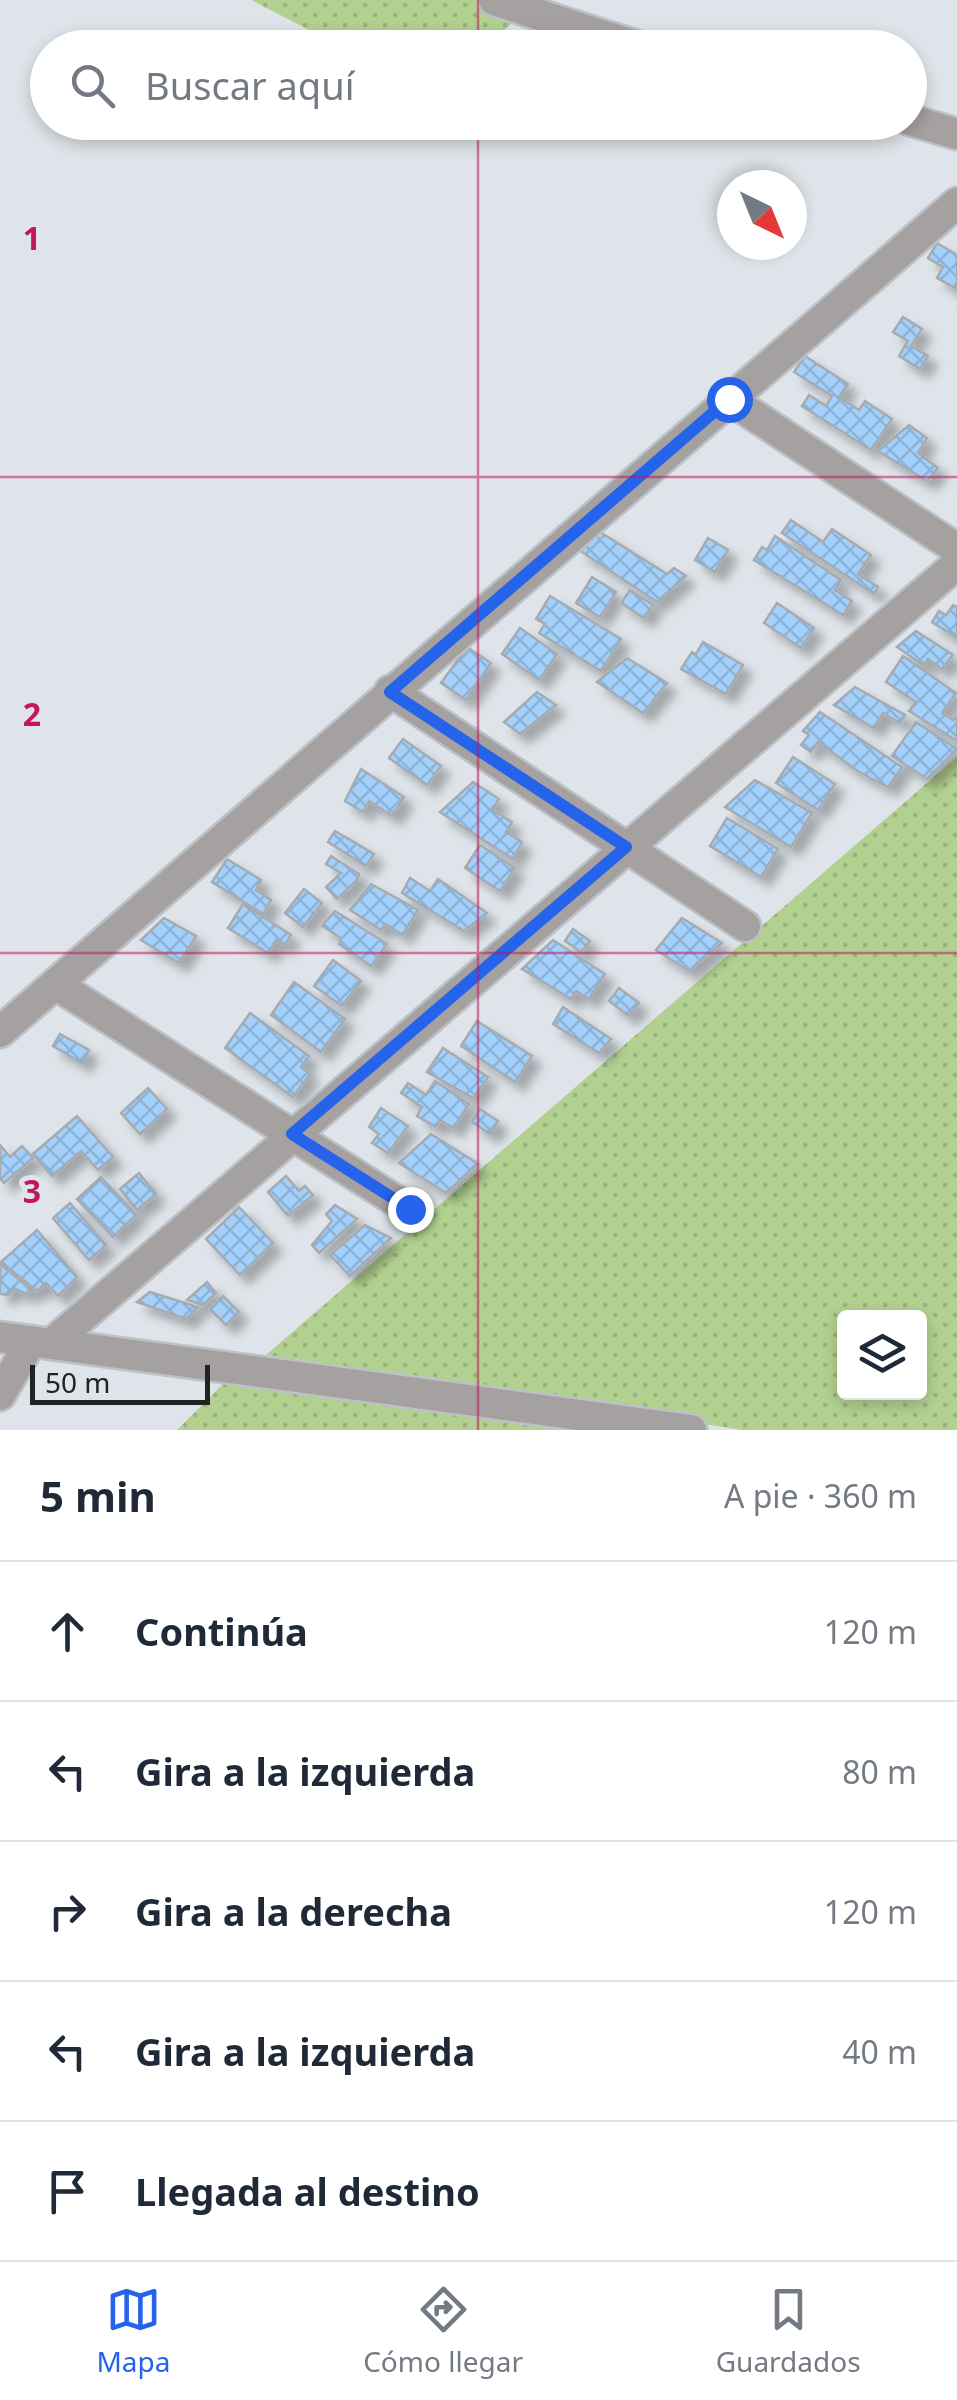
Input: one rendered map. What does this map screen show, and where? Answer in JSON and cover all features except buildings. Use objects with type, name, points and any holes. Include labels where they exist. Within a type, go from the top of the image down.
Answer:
[{"type":"street","points":[[494,0],[586,30]]},
{"type":"street","points":[[927,125],[957,134]]},
{"type":"street","points":[[0,1032],[957,202]]},
{"type":"street","points":[[729,399],[957,548]]},
{"type":"street","points":[[0,1396],[41,1342],[292,1134],[957,564]]},
{"type":"street","points":[[390,692],[745,926]]},
{"type":"street","points":[[55,984],[410,1209]]},
{"type":"street","points":[[0,1337],[691,1430]]},
{"type":"green space","points":[[251,0],[538,0],[504,30],[309,30]]},
{"type":"green space","points":[[957,757],[957,1430],[742,1430],[266,1355]]},
{"type":"green space","points":[[225,1382],[561,1430],[177,1430]]},
{"type":"route","points":[[410,1209],[292,1134],[626,847],[390,692],[729,399]]}]
